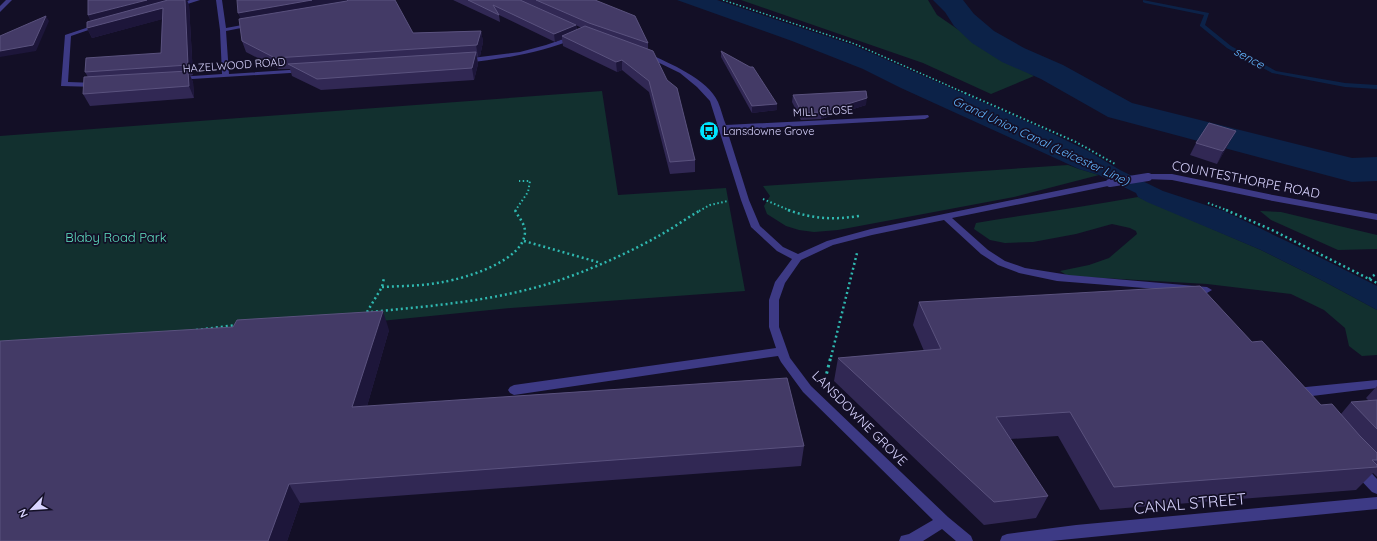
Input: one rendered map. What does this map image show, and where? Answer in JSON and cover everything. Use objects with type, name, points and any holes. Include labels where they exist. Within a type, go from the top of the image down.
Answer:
[{"type":"street","points":[[0,10],[9,0]]},
{"type":"street","points":[[167,8],[197,0]]},
{"type":"street","points":[[219,0],[224,30],[226,76]]},
{"type":"street","points":[[105,84],[82,86],[64,84],[68,35],[107,23]]},
{"type":"street","points":[[224,30],[261,24]]},
{"type":"street","points":[[454,62],[520,54],[554,46],[580,35]]},
{"type":"street","points":[[641,53],[682,72],[700,85],[714,101],[745,200],[756,227],[780,249],[798,258]]},
{"type":"street","name":"HAZELWOOD ROAD","points":[[173,79],[312,70]]},
{"type":"street","name":"MILL CLOSE","points":[[722,128],[925,116]]},
{"type":"street","name":"COUNTESTHORPE ROAD","points":[[798,258],[830,243],[871,232],[1110,183],[1148,177],[1172,177],[1273,198],[1377,217]]},
{"type":"street","points":[[946,217],[992,257],[1027,272],[1066,278],[1207,290]]},
{"type":"street","name":"LANSDOWNE GROVE","points":[[798,258],[780,282],[774,300],[774,327],[785,359],[807,389],[943,521],[966,541]]},
{"type":"street","points":[[514,390],[782,351]]},
{"type":"street","points":[[1303,406],[1293,393],[1377,384]]},
{"type":"street","points":[[1350,460],[1377,488]]},
{"type":"street","name":"CANAL STREET","points":[[1007,541],[1076,531],[1377,503]]},
{"type":"street","points":[[906,541],[911,540],[943,521]]},
{"type":"path","points":[[723,0],[855,44],[1076,142],[1115,164]]},
{"type":"path","points":[[382,287],[452,280],[493,266],[517,251],[524,241],[525,226],[517,216],[515,210],[528,192],[530,181],[519,181]]},
{"type":"path","points":[[359,313],[449,304],[500,297],[557,281],[602,263],[662,234],[707,207],[723,202],[745,200]]},
{"type":"path","points":[[1203,202],[1224,209],[1275,232],[1377,283]]},
{"type":"path","points":[[524,241],[602,263]]},
{"type":"path","points":[[820,402],[858,249]]},
{"type":"path","points":[[1369,279],[1377,273]]},
{"type":"path","points":[[367,312],[382,287],[384,278]]},
{"type":"path","points":[[188,330],[243,325]]},
{"type":"green space","points":[[741,0],[928,0],[937,15],[995,55],[1034,76],[991,94],[923,63]]},
{"type":"green space","name":"Blaby Road Park","points":[[602,91],[618,195],[726,188],[745,291],[511,308],[0,359],[0,136]]},
{"type":"green space","points":[[1068,165],[1099,175],[1014,197],[838,230],[814,232],[786,226],[767,214],[764,206],[770,196],[763,186]]},
{"type":"green space","points":[[1138,197],[1261,250],[1377,310],[1377,355],[1362,356],[1349,346],[1345,328],[1324,310],[1291,294],[1207,284],[1068,276],[1060,271],[1089,265],[1109,258],[1137,234],[1136,231],[1130,228],[1112,224],[1076,234],[1033,242],[1005,243],[990,240],[974,229],[976,223]]},
{"type":"green space","points":[[1260,211],[1281,212],[1377,235],[1377,249],[1338,250],[1271,220]]},
{"type":"water","name":"Grand Union Canal (Leicester Line)","points":[[677,0],[717,0],[853,45],[1041,128],[1163,191],[1224,211],[1377,286],[1377,310],[1261,250],[1147,202],[1138,197],[1136,193],[1099,175],[1079,169],[901,88],[863,69],[792,41]]},
{"type":"building","points":[[88,0],[147,0],[88,15]]},
{"type":"building","points":[[168,0],[185,0],[188,65],[85,72],[86,58],[161,53],[163,8],[87,28],[87,22]]},
{"type":"building","points":[[237,0],[312,0],[238,13]]},
{"type":"building","points":[[348,0],[395,0],[413,33],[481,31],[477,45],[275,58],[242,41],[239,19]]},
{"type":"building","points":[[468,0],[520,0],[576,25],[554,34],[493,5],[499,15]]},
{"type":"building","points":[[536,0],[595,0],[635,16],[648,43],[589,23]]},
{"type":"building","points":[[46,16],[33,45],[0,51],[0,36]]},
{"type":"building","points":[[585,26],[653,51],[667,80],[677,88],[695,160],[670,162],[649,81],[622,60],[616,62],[562,36]]},
{"type":"building","points":[[721,51],[750,67],[753,67],[777,104],[752,106]]},
{"type":"building","points":[[476,52],[472,68],[317,79],[288,64]]},
{"type":"building","points":[[188,71],[189,86],[83,94],[84,77]]},
{"type":"building","points":[[866,91],[867,98],[822,112],[802,113],[793,95]]},
{"type":"building","points":[[1209,123],[1236,131],[1223,151],[1196,143]]},
{"type":"building","points":[[1200,286],[1252,342],[1262,341],[1321,405],[1332,404],[1377,453],[1377,460],[1372,460],[1377,467],[1114,487],[1070,412],[996,417],[1048,496],[994,502],[838,358],[941,349],[919,302]]},
{"type":"building","points":[[383,311],[352,407],[787,378],[804,446],[289,484],[268,541],[0,541],[0,341],[233,327],[237,320]]},
{"type":"building","points":[[1377,400],[1377,429],[1351,402]]},
{"type":"waterway","points":[[947,0],[955,7],[964,20],[983,37],[1013,55],[1052,72],[1120,110],[1352,170],[1377,169]]},
{"type":"waterway","name":"sence","points":[[1145,0],[1145,2],[1207,14],[1202,25],[1229,47],[1274,72],[1345,85],[1377,87]]},
{"type":"place","name":"Lansdowne Grove","points":[[709,131]]}]
